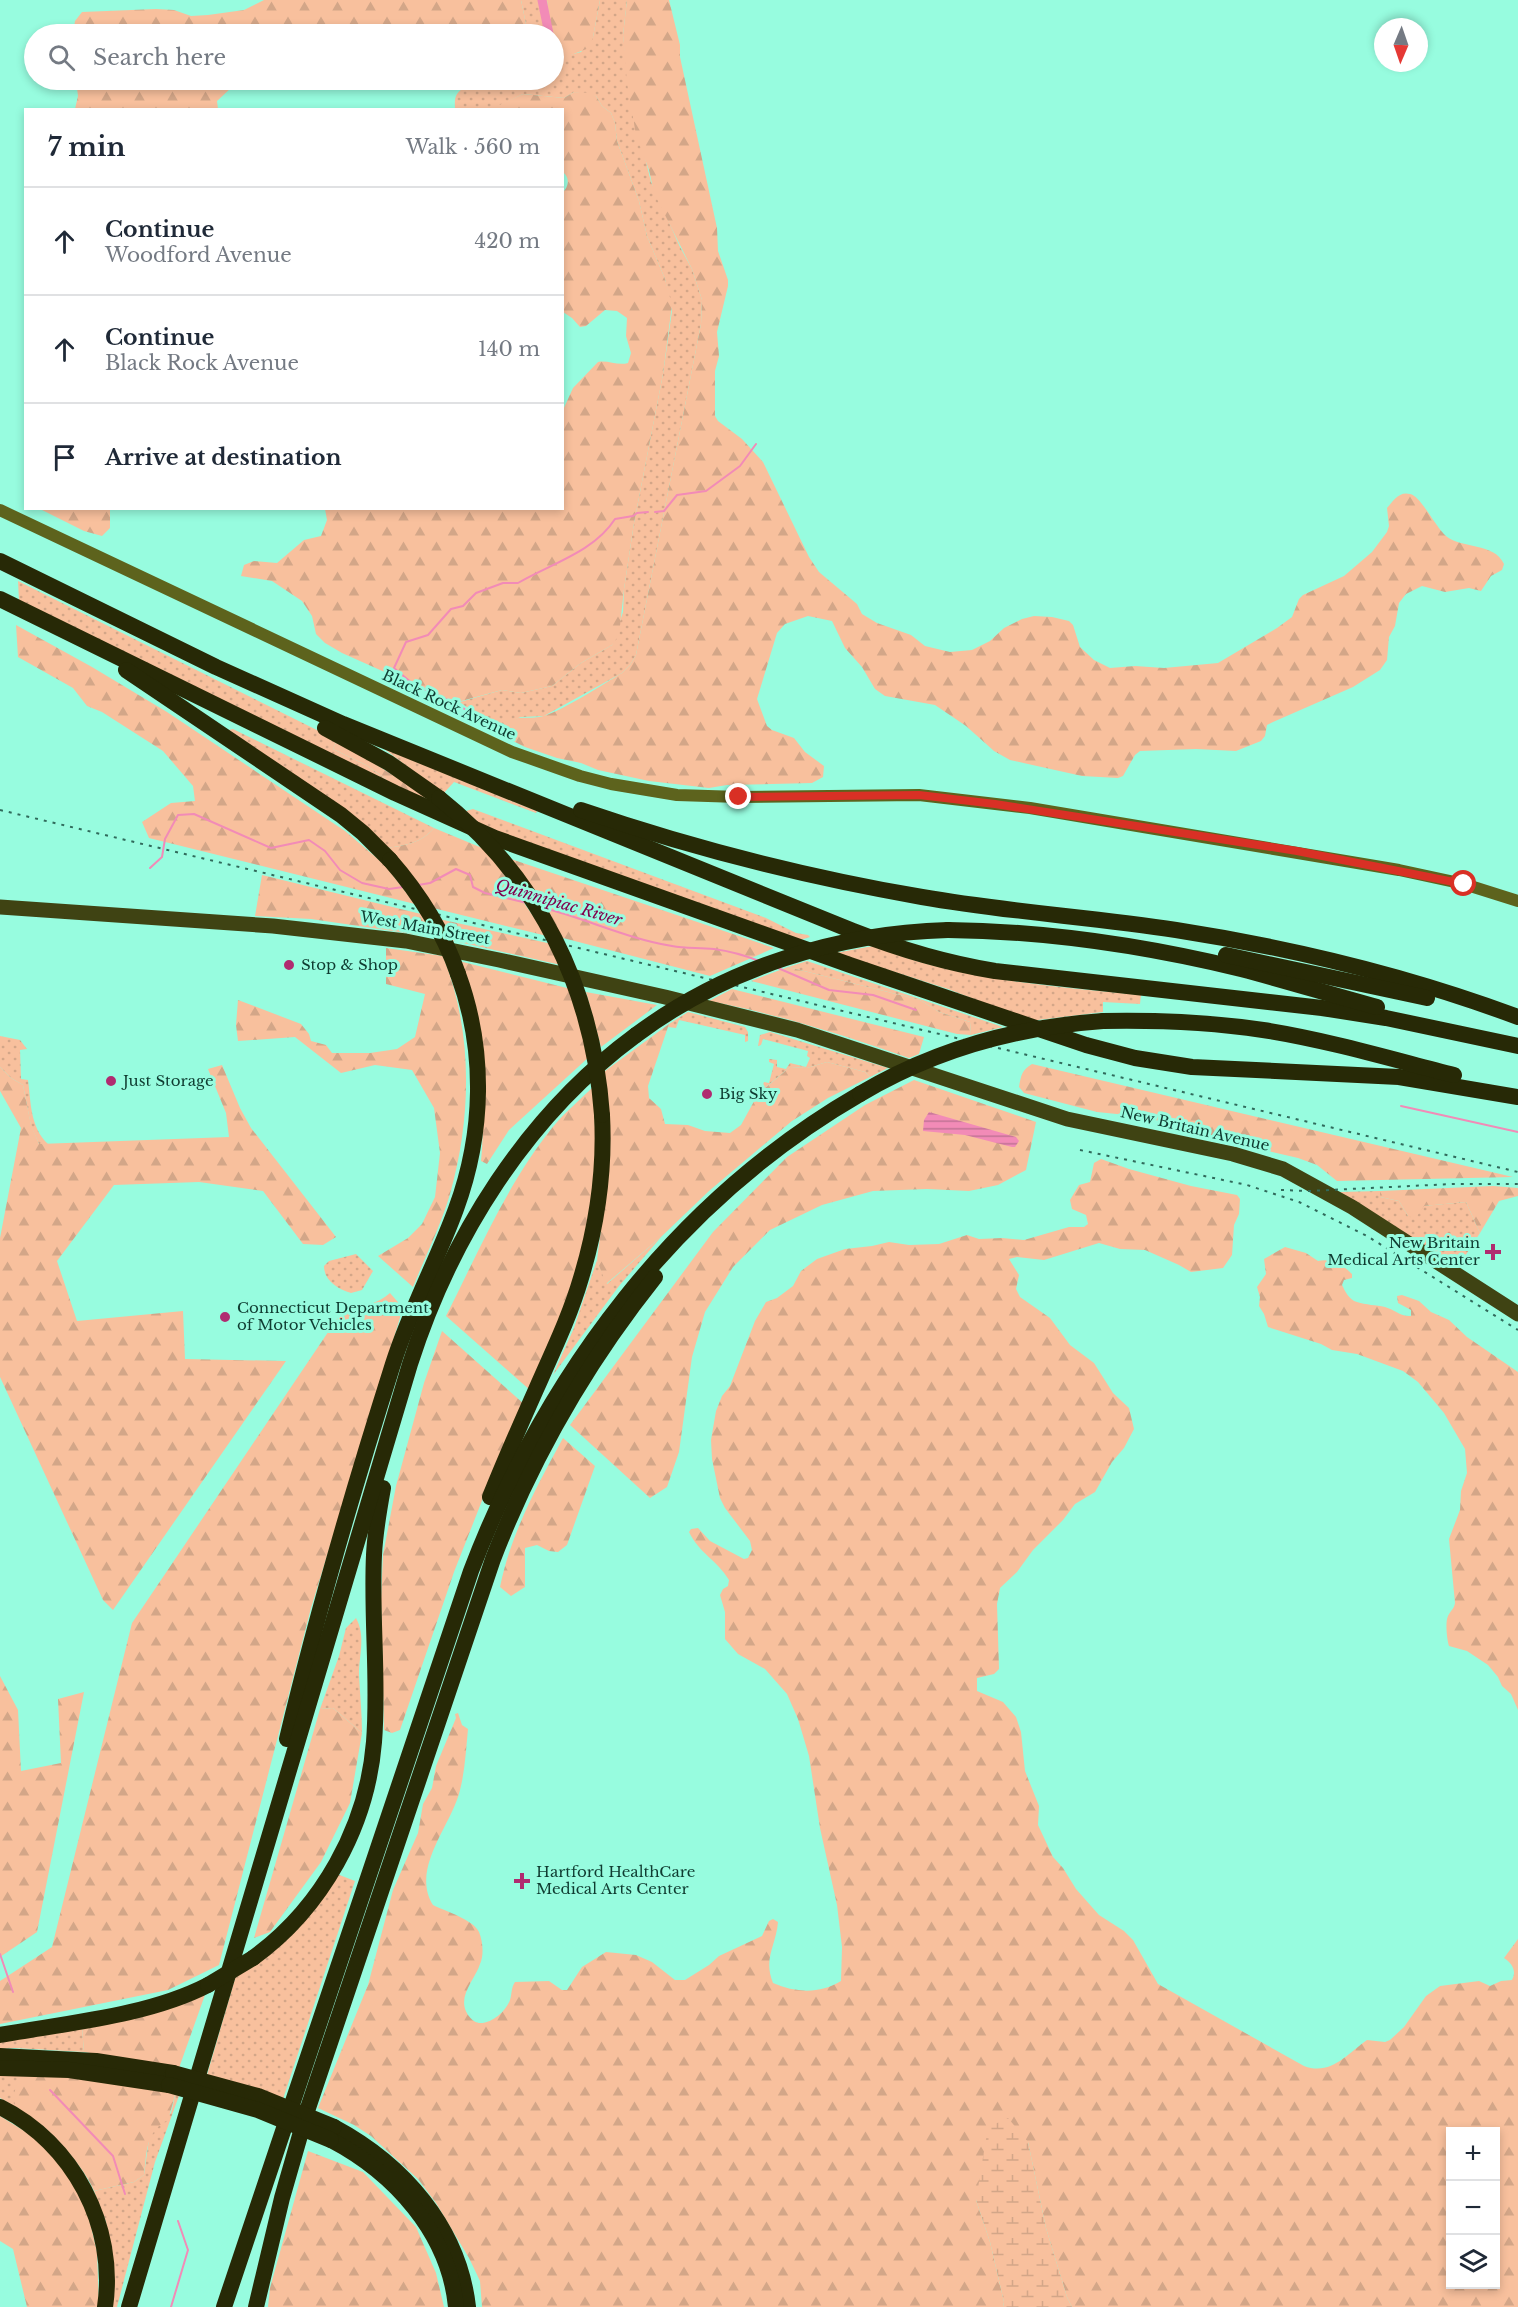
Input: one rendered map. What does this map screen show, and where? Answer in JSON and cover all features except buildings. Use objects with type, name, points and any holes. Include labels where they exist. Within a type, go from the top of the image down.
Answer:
[{"type":"highway","points":[[0,561],[280,697],[853,931],[933,958],[1016,974],[1357,1013],[1518,1044]]},
{"type":"highway","points":[[0,599],[411,801],[503,841],[850,965],[1086,1045],[1136,1058],[1192,1067],[1399,1077],[1518,1096]]},
{"type":"highway","points":[[57,627],[131,673],[331,808],[363,833],[390,860],[428,910],[447,945],[472,1024],[477,1071],[477,1125],[471,1157],[456,1207],[416,1300],[390,1373],[309,1650],[283,1760],[276,1812]]},
{"type":"highway","points":[[140,630],[186,659],[368,750],[400,769],[440,798],[473,827],[508,866],[536,906],[573,980],[587,1022],[596,1063],[602,1115],[599,1195],[591,1241],[564,1326],[466,1556],[446,1614],[444,1649]]},
{"type":"highway","points":[[426,758],[475,772],[631,826],[756,862],[931,898],[1145,925],[1261,945],[1378,973],[1518,1018]]},
{"type":"highway","points":[[129,2307],[413,1355],[426,1318],[458,1249],[485,1201],[523,1146],[587,1074],[636,1035],[702,994],[778,960],[821,947],[863,938],[905,932],[948,930],[1010,932],[1151,950],[1222,965],[1518,1044]]},
{"type":"highway","points":[[1077,939],[1139,941],[1221,954],[1332,976],[1518,1018]]},
{"type":"highway","points":[[224,2307],[444,1649],[487,1529],[537,1428],[573,1369],[609,1317],[643,1275],[731,1186],[777,1148],[860,1094],[911,1067],[965,1047],[1032,1030],[1103,1021],[1180,1022],[1272,1031],[1350,1048],[1518,1091]]},
{"type":"highway","points":[[256,2307],[279,2209],[308,2111],[501,1539],[527,1480],[559,1419],[627,1315],[676,1251],[695,1220]]},
{"type":"highway","points":[[0,2035],[145,2008],[174,2000],[208,1985],[253,1958],[290,1925],[325,1883],[349,1840],[366,1791],[372,1759],[375,1727],[374,1555],[387,1442]]},
{"type":"highway","points":[[0,2056],[96,2061],[258,2096],[333,2134],[359,2141],[389,2164],[425,2202],[441,2226],[454,2252],[463,2279],[468,2307]]},
{"type":"highway","points":[[0,2068],[77,2071],[171,2079]]},
{"type":"highway","points":[[0,2107],[48,2140],[64,2158],[82,2185],[95,2212],[104,2247],[107,2282],[105,2307]]},
{"type":"highway","points":[[333,2134],[381,2172],[416,2210],[442,2256],[450,2277],[456,2307]]},
{"type":"main road","name":"West Main Street","points":[[0,907],[273,926],[406,941],[665,997],[835,1041]]},
{"type":"main road","name":"New Britain Avenue","points":[[835,1041],[1056,1116],[1233,1154],[1283,1169],[1352,1207],[1518,1314]]},
{"type":"street","name":"Black Rock Avenue","points":[[0,510],[512,752],[568,773],[611,784],[677,795],[739,797],[919,795],[1030,808],[1340,859],[1464,884],[1518,902]]},
{"type":"green space","points":[[264,0],[521,0],[526,24],[75,24],[82,12],[156,9],[174,10],[191,16],[244,10]]},
{"type":"green space","points":[[521,0],[547,0],[550,24],[526,24]]},
{"type":"green space","points":[[547,0],[600,0],[589,48],[564,58],[564,24],[550,24]]},
{"type":"green space","points":[[600,0],[627,0],[623,35],[631,100],[651,182],[692,269],[702,300],[701,324],[636,655],[622,673],[544,716],[521,717],[499,725],[499,732],[460,702],[502,690],[521,693],[552,686],[581,663],[612,645],[623,612],[624,589],[634,523],[663,374],[672,311],[665,279],[647,236],[639,201],[617,141],[615,123],[611,113],[602,106],[596,96],[574,92],[564,98],[523,94],[495,108],[455,108],[455,98],[461,90],[564,90],[564,56],[581,52],[593,37]]},
{"type":"green space","points":[[627,0],[669,0],[680,45],[680,57],[717,228],[718,251],[728,280],[717,332],[719,356],[715,371],[715,416],[718,421],[742,439],[763,462],[809,557],[819,572],[857,604],[862,614],[877,623],[911,635],[925,646],[950,652],[972,650],[990,641],[1004,628],[1034,616],[1069,621],[1073,625],[1080,647],[1094,660],[1110,668],[1135,666],[1164,668],[1218,663],[1277,628],[1292,617],[1303,595],[1344,576],[1372,552],[1387,532],[1389,526],[1387,508],[1397,497],[1406,493],[1419,500],[1446,536],[1460,543],[1493,552],[1504,564],[1502,570],[1491,576],[1481,591],[1469,588],[1445,592],[1422,586],[1406,594],[1399,603],[1395,626],[1389,637],[1387,660],[1380,670],[1353,687],[1267,725],[1265,736],[1261,741],[1236,751],[1196,749],[1140,751],[1135,755],[1123,776],[1118,778],[1082,776],[1010,760],[994,751],[966,726],[935,705],[885,696],[875,689],[862,667],[845,648],[832,621],[808,616],[785,624],[777,633],[757,699],[767,726],[794,738],[805,752],[824,766],[823,777],[812,783],[727,785],[709,788],[649,781],[557,758],[525,747],[503,736],[499,731],[499,725],[513,719],[539,717],[557,711],[622,673],[636,655],[701,324],[702,300],[692,269],[654,193],[649,170],[636,135],[627,83],[623,35]]},
{"type":"green space","points":[[77,90],[229,90],[217,101],[218,108],[75,108]]},
{"type":"green space","points":[[574,92],[591,93],[611,113],[615,123],[617,141],[639,201],[647,236],[665,279],[672,305],[663,374],[634,523],[619,635],[612,645],[581,663],[552,686],[521,693],[502,690],[454,703],[342,653],[325,643],[316,634],[312,616],[302,601],[272,581],[241,576],[244,565],[254,561],[277,563],[304,540],[321,536],[327,520],[325,510],[564,510],[564,408],[573,388],[598,362],[628,363],[631,353],[626,336],[627,318],[617,311],[605,310],[586,326],[580,327],[564,313],[564,190],[568,182],[564,173],[564,108],[493,108],[523,94],[564,98]]},
{"type":"green space","points":[[42,510],[110,510],[110,528],[102,536],[84,531]]},
{"type":"green space","points":[[18,581],[337,740],[333,749],[366,765],[386,779],[386,784],[19,600]]},
{"type":"green space","points":[[16,625],[167,712],[345,831],[385,865],[415,904],[149,838],[142,822],[171,803],[195,801],[193,786],[163,751],[102,712],[87,706],[73,688],[18,657]]},
{"type":"green space","points":[[233,729],[434,828],[418,840],[385,848],[228,730]]},
{"type":"green space","points":[[337,740],[436,802],[386,784],[386,779],[366,765],[333,749]]},
{"type":"green space","points":[[383,748],[537,811],[536,813],[454,782],[443,794]]},
{"type":"green space","points":[[473,809],[766,918],[796,933],[810,937],[797,941],[482,826],[466,811]]},
{"type":"green space","points":[[434,828],[487,850],[547,936],[433,908],[385,848],[418,840]]},
{"type":"green space","points":[[511,859],[774,948],[710,976],[563,938]]},
{"type":"green space","points":[[262,875],[421,914],[434,937],[311,919],[255,916]]},
{"type":"green space","points":[[439,919],[552,944],[561,965],[450,940]]},
{"type":"green space","points":[[873,946],[938,967],[971,974],[1039,985],[1141,995],[1140,1004],[1103,1002],[1103,1012],[1030,1021],[948,989],[835,953]]},
{"type":"green space","points":[[386,948],[443,956],[460,1014],[464,1044],[465,1104],[457,1164],[442,1217],[413,1287],[378,1256],[408,1238],[422,1224],[435,1197],[440,1153],[434,1108],[412,1070],[375,1065],[341,1073],[295,1037],[238,1041],[236,1025],[238,1000],[301,1024],[309,1034],[311,1041],[326,1045],[332,1053],[370,1053],[397,1049],[415,1037],[425,994],[386,984]]},
{"type":"green space","points":[[459,961],[571,989],[589,1057],[509,1130],[487,1164],[481,1161],[483,1136],[480,1086]]},
{"type":"green space","points":[[807,961],[1003,1027],[971,1035],[970,1022],[939,1012],[920,1000],[788,967]]},
{"type":"green space","points":[[788,967],[920,1000],[939,1012],[970,1022],[971,1035],[957,1034],[751,981]]},
{"type":"green space","points":[[732,989],[924,1037],[919,1054],[909,1058],[810,1026],[709,1001]]},
{"type":"green space","points":[[586,992],[657,1005],[601,1047]]},
{"type":"green space","points":[[688,1012],[745,1027],[748,1032],[748,1041],[745,1042],[745,1035],[679,1020],[676,1028],[668,1027]]},
{"type":"green space","points":[[669,1024],[648,1086],[649,1098],[661,1109],[665,1124],[688,1125],[705,1131],[730,1133],[741,1125],[758,1094],[790,1067],[807,1068],[827,1062],[865,1072],[870,1077],[828,1098],[792,1121],[709,1191],[662,1236],[606,1284],[597,1260],[601,1229],[605,1071]]},
{"type":"green space","points":[[770,1032],[888,1068],[870,1077],[865,1072],[827,1062],[807,1068],[790,1067],[760,1092],[764,1082],[769,1083],[774,1064],[769,1062],[769,1059],[777,1060],[777,1067],[786,1069],[790,1063],[806,1067],[810,1058],[807,1056],[808,1051],[763,1039],[761,1045],[758,1046],[760,1035]]},
{"type":"green space","points":[[0,1036],[20,1040],[27,1049],[20,1050],[21,1079],[28,1080],[35,1122],[48,1144],[39,1144],[31,1126],[23,1085],[11,1078],[0,1067]]},
{"type":"green space","points":[[1032,1064],[1513,1177],[1337,1181],[1317,1165],[1298,1158],[1209,1137],[1146,1117],[1097,1112],[1024,1093],[1019,1087],[1020,1079],[1024,1071]]},
{"type":"green space","points":[[222,1065],[251,1128],[336,1237],[323,1245],[303,1244],[263,1191],[199,1182],[114,1185],[57,1261],[77,1321],[183,1311],[185,1359],[286,1361],[113,1610],[103,1600],[0,1377],[0,1238],[21,1128],[0,1091],[0,1067],[11,1078],[23,1085],[31,1125],[39,1144],[229,1137],[226,1113],[208,1069]]},
{"type":"green space","points":[[914,1080],[1036,1122],[1026,1170],[998,1185],[969,1191],[927,1189],[873,1191],[822,1205],[770,1230],[733,1267],[705,1312],[692,1357],[679,1452],[667,1487],[650,1498],[570,1425],[713,1232],[787,1157],[865,1105]]},
{"type":"green space","points":[[594,1086],[596,1171],[583,1257],[531,1391],[446,1316],[494,1219],[521,1172],[557,1122]]},
{"type":"green space","points":[[1101,1159],[1191,1186],[1237,1195],[1240,1199],[1239,1214],[1234,1225],[1232,1255],[1223,1268],[1191,1272],[1145,1250],[1120,1249],[1099,1243],[1044,1260],[1017,1257],[1009,1259],[1019,1275],[1016,1289],[1020,1297],[1050,1318],[1070,1345],[1094,1363],[1113,1393],[1129,1408],[1134,1429],[1095,1492],[1075,1504],[1063,1520],[1033,1550],[1017,1572],[1000,1588],[997,1604],[999,1669],[994,1674],[977,1678],[977,1691],[1003,1702],[1016,1717],[1021,1732],[1025,1771],[1039,1806],[1038,1825],[1053,1857],[1076,1889],[1099,1915],[1124,1931],[1133,1940],[1158,1984],[1304,2066],[1322,2068],[1331,2066],[1367,2040],[1385,2042],[1390,2040],[1404,2027],[1426,1996],[1440,1986],[1479,1981],[1490,1986],[1501,1981],[1512,1980],[1513,1968],[1504,1958],[1518,1939],[1518,2307],[1072,2307],[1046,2228],[1028,2142],[976,2200],[990,2242],[1004,2302],[1003,2307],[482,2307],[480,2281],[469,2258],[436,2203],[418,2179],[371,2136],[318,2108],[368,1985],[393,1890],[418,1833],[423,1804],[432,1788],[436,1766],[456,1718],[455,1714],[458,1713],[462,1725],[468,1729],[463,1775],[456,1803],[435,1847],[426,1876],[427,1891],[433,1905],[465,1920],[479,1932],[482,1957],[464,2002],[468,2015],[474,2021],[484,2023],[502,2012],[510,2000],[515,1982],[549,1981],[562,1990],[567,1990],[582,1967],[606,1952],[636,1955],[652,1962],[675,1980],[685,1980],[719,1956],[762,1936],[769,1921],[773,1919],[778,1922],[769,1966],[773,1983],[790,1989],[808,1991],[825,1988],[841,1981],[842,1947],[837,1905],[820,1828],[809,1756],[798,1719],[787,1694],[765,1669],[738,1654],[725,1639],[725,1612],[720,1595],[728,1586],[729,1580],[698,1546],[689,1532],[691,1529],[698,1528],[710,1541],[744,1559],[748,1558],[752,1550],[750,1541],[720,1498],[712,1459],[711,1440],[716,1411],[722,1396],[730,1386],[755,1321],[766,1302],[777,1298],[793,1286],[801,1271],[817,1259],[845,1249],[889,1242],[909,1245],[939,1244],[967,1235],[979,1239],[1024,1240],[1069,1227],[1084,1227],[1088,1224],[1086,1215],[1072,1209],[1070,1200],[1079,1185],[1090,1182],[1094,1163]]},
{"type":"green space","points":[[1493,1186],[1518,1188],[1518,1196],[1499,1201],[1480,1233],[1466,1202],[1424,1206],[1415,1219],[1408,1216],[1399,1201],[1380,1197],[1380,1191]]},
{"type":"green space","points":[[1380,1191],[1380,1197],[1399,1201],[1408,1216],[1423,1206],[1466,1202],[1480,1233],[1456,1270],[1339,1192]]},
{"type":"green space","points":[[662,1236],[619,1286],[553,1375],[574,1328],[597,1260],[607,1284]]},
{"type":"green space","points":[[1285,1247],[1306,1253],[1318,1261],[1332,1261],[1345,1268],[1352,1274],[1352,1278],[1344,1280],[1342,1285],[1354,1301],[1385,1307],[1411,1316],[1411,1310],[1398,1303],[1397,1296],[1402,1295],[1419,1301],[1431,1312],[1449,1320],[1467,1337],[1518,1372],[1518,1710],[1511,1694],[1502,1686],[1488,1665],[1467,1651],[1449,1646],[1448,1643],[1447,1619],[1455,1603],[1449,1539],[1460,1510],[1461,1491],[1467,1473],[1465,1449],[1444,1413],[1418,1382],[1403,1371],[1357,1354],[1332,1350],[1321,1344],[1268,1327],[1259,1306],[1260,1297],[1257,1287],[1266,1274],[1264,1259]]},
{"type":"green space","points":[[356,1254],[373,1271],[362,1290],[351,1293],[329,1280],[324,1266],[329,1261]]},
{"type":"green space","points":[[390,1293],[403,1308],[311,1608],[219,1965],[168,1990],[0,2024],[0,1981],[52,1947],[132,1623],[345,1307],[369,1304]]},
{"type":"green space","points":[[442,1331],[524,1404],[454,1572],[400,1730],[392,1733],[384,1730],[381,1599],[383,1555],[396,1486],[424,1383]]},
{"type":"green space","points":[[563,1438],[595,1466],[567,1545],[558,1552],[549,1551],[537,1545],[525,1548],[525,1587],[511,1596],[500,1587],[511,1548],[535,1492]]},
{"type":"green space","points":[[356,1618],[361,1632],[359,1675],[362,1733],[333,1708],[320,1709],[339,1656],[346,1628]]},
{"type":"green space","points":[[0,1676],[18,1710],[21,1771],[61,1763],[58,1699],[84,1692],[37,1932],[0,1957]]},
{"type":"green space","points":[[333,1708],[362,1733],[350,1803],[321,1862],[270,1932],[254,1938],[320,1709]]},
{"type":"green space","points":[[337,1874],[355,1881],[283,2099],[207,2075],[236,1975]]},
{"type":"green space","points":[[206,1992],[179,2068],[84,2052],[82,2027]]},
{"type":"green space","points":[[82,2027],[84,2052],[0,2049],[0,2041]]},
{"type":"green space","points":[[30,2074],[17,2108],[0,2098],[0,2075]]},
{"type":"green space","points":[[30,2074],[65,2076],[176,2092],[168,2120],[155,2130],[148,2143],[144,2175],[134,2182],[94,2191],[79,2166],[58,2141],[16,2106],[14,2096],[16,2089],[20,2082]]},
{"type":"green space","points":[[176,2092],[180,2093],[155,2162],[117,2307],[110,2307],[113,2269],[106,2222],[94,2191],[134,2182],[144,2175],[149,2139],[156,2126],[171,2113]]},
{"type":"green space","points":[[0,2116],[47,2145],[80,2193],[97,2252],[99,2307],[27,2307],[13,2249],[0,2241]]},
{"type":"green space","points":[[1008,2118],[1028,2142],[1046,2228],[1072,2307],[1003,2307],[1004,2302],[990,2242],[976,2200],[988,2127]]},
{"type":"green space","points":[[308,2151],[363,2172],[416,2227],[436,2273],[444,2307],[268,2307],[270,2288]]},
{"type":"shaded area","points":[[929,1112],[1016,1137],[1019,1141],[1015,1147],[1012,1147],[965,1135],[923,1131],[924,1120]]},
{"type":"waterway","points":[[542,0],[547,24]]},
{"type":"waterway","points":[[655,512],[664,511],[677,495],[706,491],[740,466],[756,444]]},
{"type":"waterway","points":[[487,729],[461,706],[413,684],[394,668],[406,642],[428,635],[451,609],[463,606],[476,593],[503,583],[518,583],[584,549],[615,519],[648,512]]},
{"type":"waterway","name":"Quinnipiac River","points":[[150,868],[162,857],[165,839],[178,815],[194,814],[271,848],[309,840],[325,851],[340,870],[362,883],[389,889],[403,887]]},
{"type":"waterway","name":"Quinnipiac River","points":[[418,885],[430,883],[456,869],[470,875],[473,887],[485,893],[527,903]]},
{"type":"waterway","name":"Quinnipiac River","points":[[544,908],[656,943],[677,947],[709,948],[759,961]]},
{"type":"waterway","name":"Quinnipiac River","points":[[778,968],[829,990],[873,995],[916,1010]]},
{"type":"waterway","name":"Quinnipiac River","points":[[1401,1106],[1518,1132]]},
{"type":"waterway","name":"Quinnipiac River","points":[[0,1954],[13,1992]]},
{"type":"waterway","name":"Quinnipiac River","points":[[50,2090],[113,2156],[125,2194]]},
{"type":"waterway","name":"Quinnipiac River","points":[[171,2307],[188,2250],[178,2221]]},
{"type":"railway","points":[[0,810],[1518,1172]]},
{"type":"railway","points":[[1080,1150],[1247,1185],[1299,1202],[1367,1236],[1518,1330]]},
{"type":"railway","points":[[1281,1190],[1518,1184]]},
{"type":"place","name":"Stop & Shop","points":[[289,965]]},
{"type":"place","name":"Just Storage","points":[[111,1081]]},
{"type":"place","name":"Big Sky","points":[[707,1094]]},
{"type":"place","name":"New Britain Medical Arts Center","points":[[1493,1252]]},
{"type":"place","name":"Connecticut Department of Motor Vehicles","points":[[225,1317]]},
{"type":"place","name":"Hartford HealthCare Medical Arts Center","points":[[522,1881]]},
{"type":"route","points":[[739,797],[919,795],[1030,808],[1297,851],[1464,884]]}]
